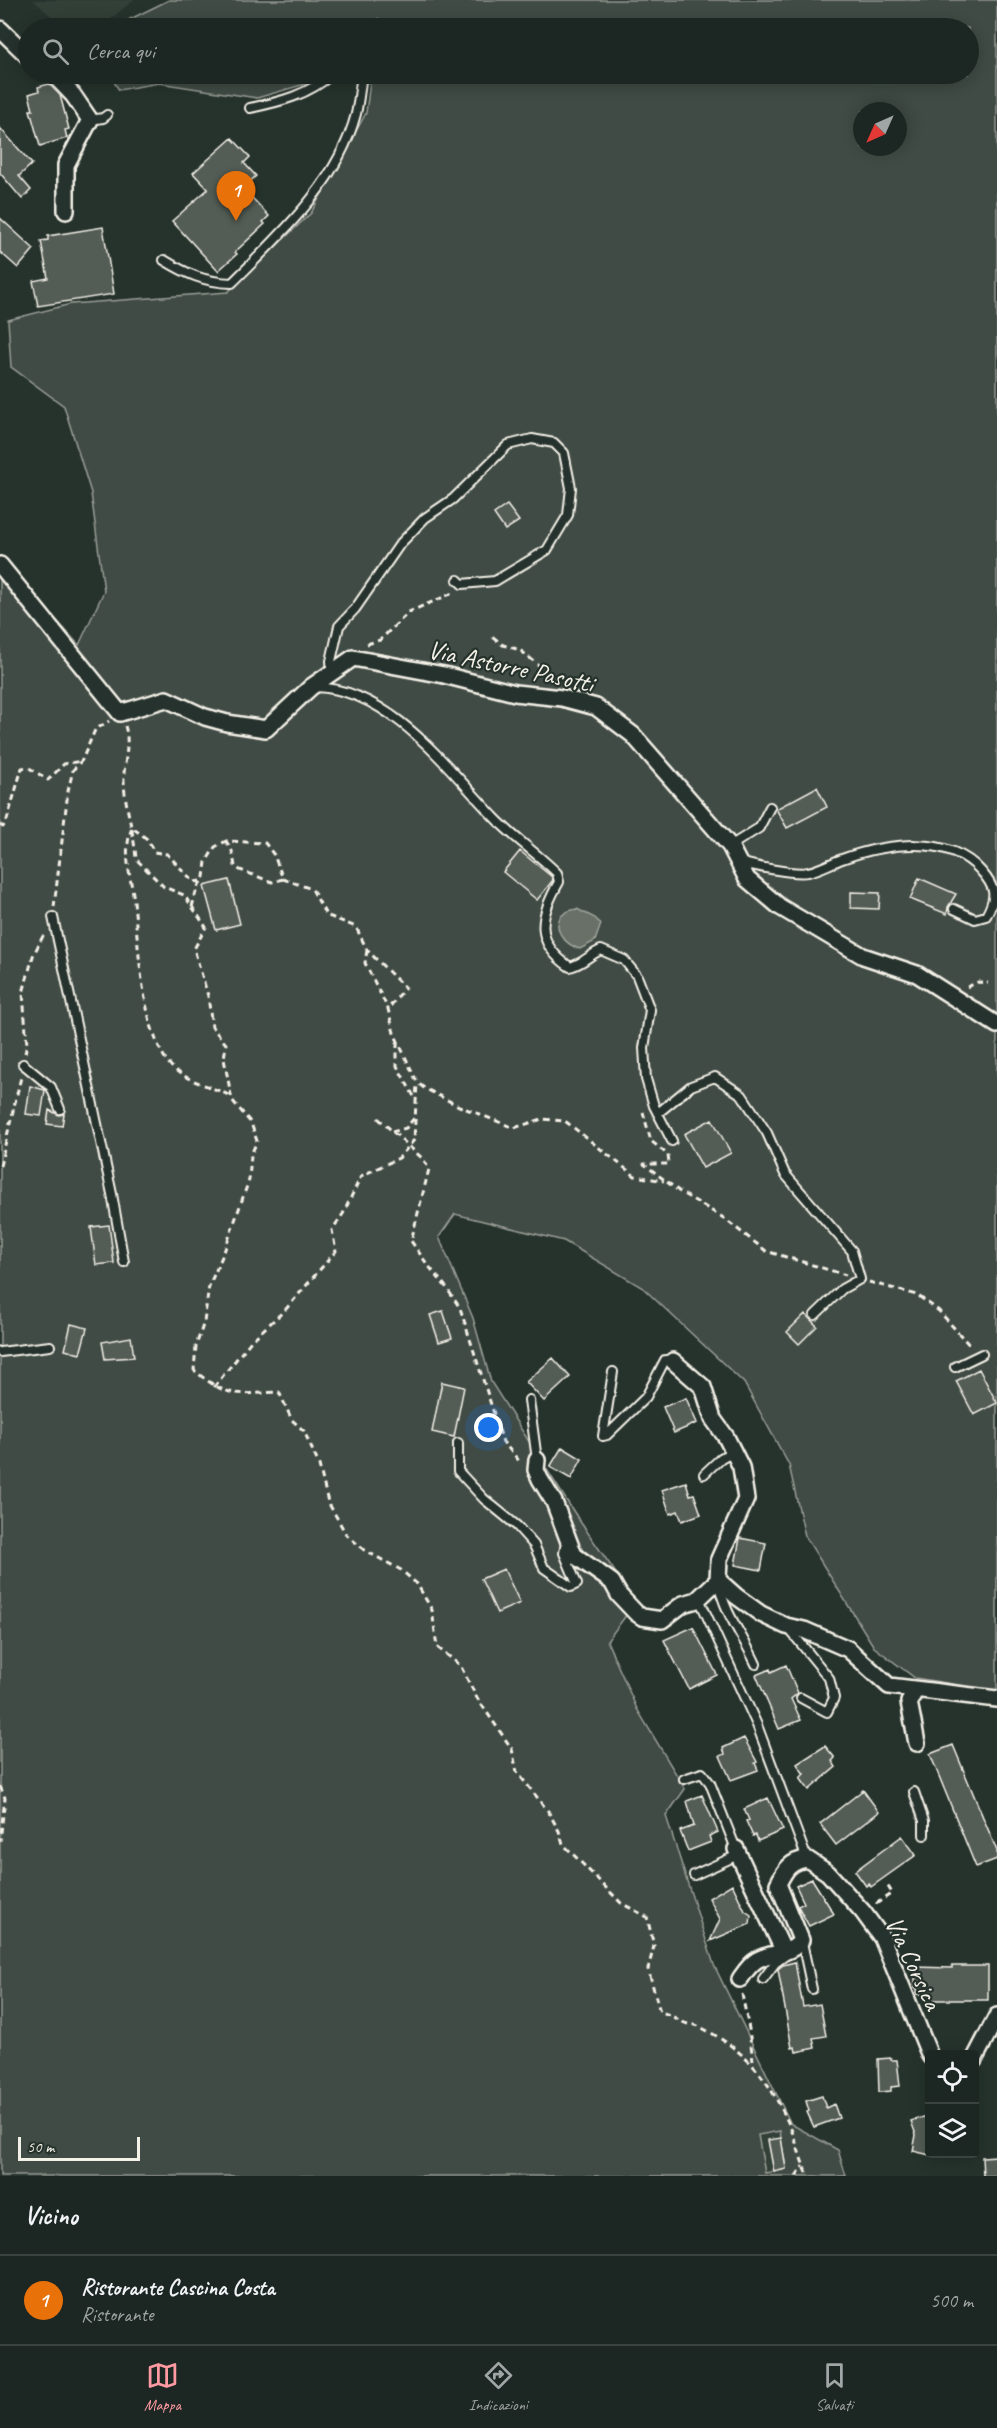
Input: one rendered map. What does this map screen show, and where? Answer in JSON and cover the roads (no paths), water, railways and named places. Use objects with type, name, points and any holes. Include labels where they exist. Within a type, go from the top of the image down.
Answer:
[{"type":"street","points":[[0,29],[18,46]]},
{"type":"street","points":[[63,84],[73,94],[90,120],[66,165],[66,211]]},
{"type":"street","name":"Via Astorre Pasotti","points":[[0,565],[120,713],[166,699],[205,717],[266,729],[311,687],[354,658],[444,675],[515,693],[562,698],[596,706],[633,735],[730,846],[747,879],[780,907],[863,956],[917,974],[997,1025]]},
{"type":"street","points":[[529,1462],[554,1502],[574,1555],[612,1582],[619,1595],[642,1617],[662,1620],[683,1604],[697,1600],[718,1580],[719,1559],[746,1498],[741,1467],[713,1419],[703,1387],[673,1361]]},
{"type":"street","points":[[718,1580],[761,1614],[786,1626],[804,1630],[848,1649],[889,1686],[997,1699]]},
{"type":"street","points":[[915,1690],[909,1702],[917,1743]]},
{"type":"street","points":[[737,1852],[792,1948]]},
{"type":"street","points":[[792,1948],[778,1884],[785,1870],[796,1860],[807,1859]]},
{"type":"street","name":"Via Corsica","points":[[807,1859],[828,1873],[882,1938],[928,2050]]},
{"type":"street","points":[[740,1979],[749,1966],[759,1959],[792,1948]]},
{"type":"street","points":[[979,2052],[997,2016]]},
{"type":"lane","points":[[250,108],[292,99],[318,84]]},
{"type":"lane","points":[[164,260],[182,271],[209,282],[232,283],[312,199],[343,147],[356,115],[361,84]]},
{"type":"lane","points":[[90,120],[107,115]]},
{"type":"lane","points":[[332,672],[331,661],[339,626],[355,609],[400,544],[424,518],[453,499],[508,445],[532,439],[554,443],[564,453],[571,488],[568,515],[547,550],[495,581],[462,584],[458,580]]},
{"type":"lane","points":[[311,687],[331,688],[365,699],[406,726],[446,764],[495,818],[557,873],[559,882],[545,911],[542,927],[550,947],[570,967],[582,964],[588,956],[601,950],[624,960],[637,976],[650,1010],[644,1055],[646,1079],[658,1113],[672,1141]]},
{"type":"lane","points":[[730,846],[759,828],[770,807]]},
{"type":"lane","points":[[738,861],[807,873],[878,848],[920,845],[952,851],[976,864],[992,883],[994,901],[986,916],[975,919],[954,909]]},
{"type":"lane","points":[[53,917],[112,1194],[124,1262]]},
{"type":"lane","points":[[23,1064],[51,1087],[60,1108]]},
{"type":"lane","points":[[658,1113],[691,1086],[715,1077],[742,1095],[767,1133],[784,1174],[852,1251],[860,1279],[842,1289],[815,1315]]},
{"type":"lane","points":[[0,1352],[50,1347]]},
{"type":"lane","points":[[955,1367],[982,1354]]},
{"type":"lane","points":[[613,1372],[603,1436],[607,1435],[646,1396],[665,1360],[673,1361]]},
{"type":"lane","points":[[529,1400],[529,1462]]},
{"type":"lane","points":[[458,1443],[458,1472],[534,1545],[544,1568],[571,1587],[577,1584],[564,1553],[567,1535]]},
{"type":"lane","points":[[704,1474],[721,1458],[733,1451]]},
{"type":"lane","points":[[718,1580],[724,1605],[744,1638],[756,1664]]},
{"type":"lane","points":[[702,1605],[757,1725],[807,1859]]},
{"type":"lane","points":[[786,1626],[829,1678],[834,1698],[827,1712],[801,1698]]},
{"type":"lane","points":[[684,1779],[702,1773],[710,1783],[737,1852],[694,1875]]},
{"type":"lane","points":[[914,1792],[924,1821],[924,1835]]},
{"type":"lane","points":[[763,1979],[775,1963],[792,1948],[812,1989]]},
{"type":"place","name":"Ristorante Cascina Costa","points":[[236,221]]}]
